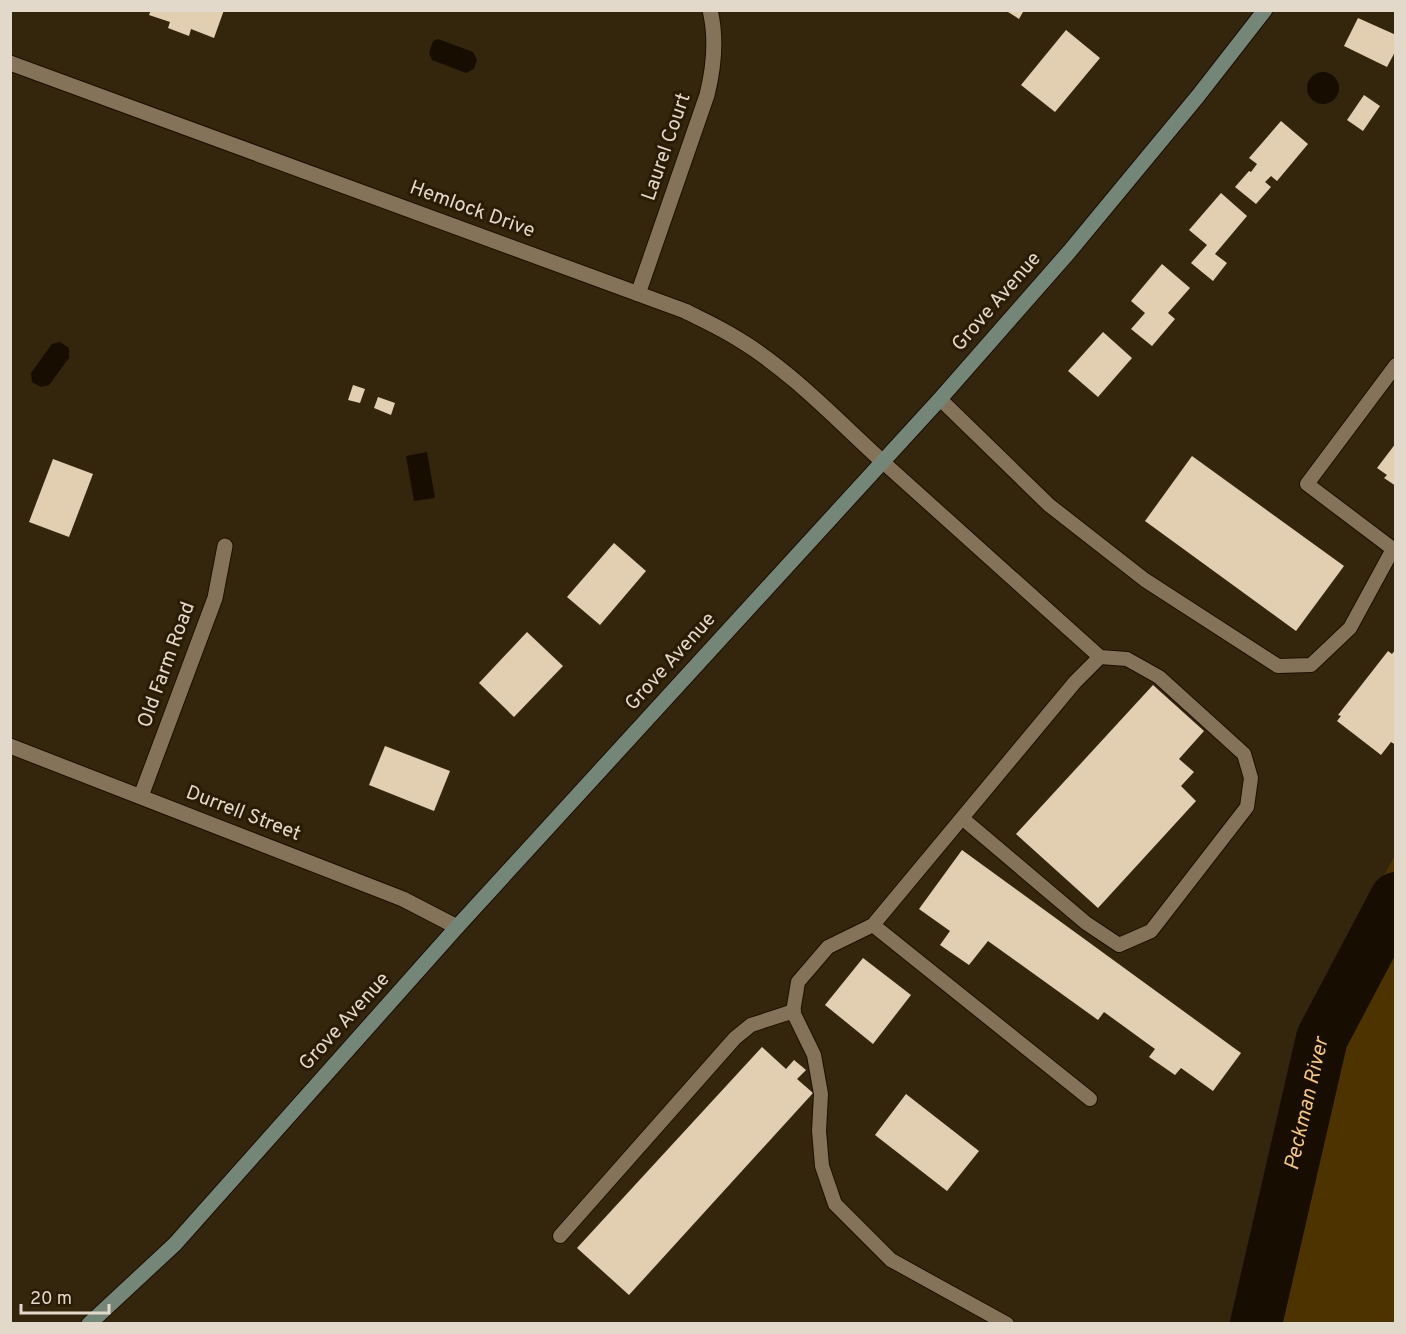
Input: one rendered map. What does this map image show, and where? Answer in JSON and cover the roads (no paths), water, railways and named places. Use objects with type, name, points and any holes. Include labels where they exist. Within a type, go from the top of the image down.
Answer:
[{"type":"street","name":"Laurel Court","points":[[638,294],[707,95],[713,70],[714,44],[710,10]]},
{"type":"street","name":"Grove Avenue","points":[[89,1323],[176,1244],[457,927],[940,399],[1069,252],[1198,96],[1265,10]]},
{"type":"street","name":"Hemlock Drive","points":[[10,63],[685,311],[713,324],[772,362],[883,462]]},
{"type":"street","name":"Old Farm Road","points":[[141,796],[215,598],[225,546]]},
{"type":"street","name":"Durrell Street","points":[[10,746],[403,899],[457,927]]},
{"type":"lane","points":[[940,399],[1049,506],[1145,580],[1278,666],[1311,665],[1350,628],[1394,549],[1306,484],[1395,365]]},
{"type":"lane","points":[[883,462],[1100,657],[1127,659],[1159,677],[1244,754],[1251,778],[1246,807],[1151,931],[1119,945],[1086,923],[962,818]]},
{"type":"lane","points":[[1007,1323],[891,1260],[835,1204],[822,1166],[819,1131],[821,1094],[814,1055],[794,1011],[798,982],[828,947],[873,926],[1075,682],[1100,657]]},
{"type":"lane","points":[[873,926],[1090,1099]]},
{"type":"lane","points":[[560,1236],[735,1038],[751,1024],[794,1011]]},
{"type":"waterway","name":"Peckman River","points":[[1256,1324],[1322,1038],[1396,898]]}]
